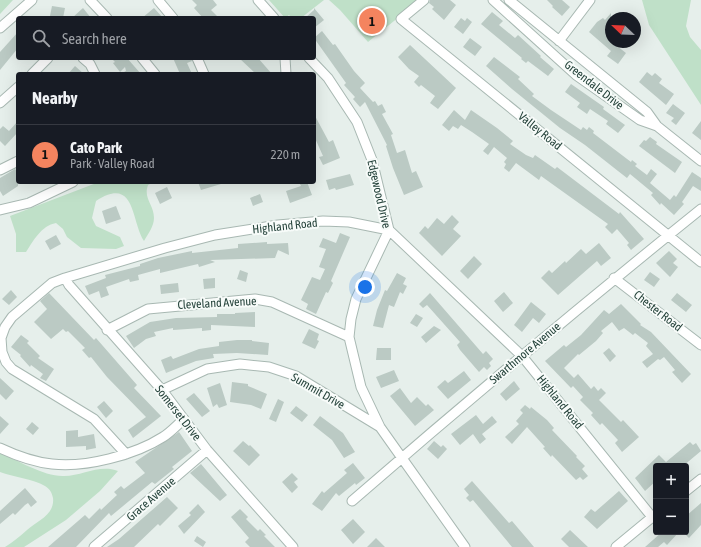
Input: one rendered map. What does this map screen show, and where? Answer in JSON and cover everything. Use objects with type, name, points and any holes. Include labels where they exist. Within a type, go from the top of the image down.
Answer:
[{"type":"street","points":[[0,28],[32,0]]},
{"type":"street","points":[[90,0],[105,16]]},
{"type":"street","points":[[158,0],[172,16]]},
{"type":"street","points":[[258,0],[272,16]]},
{"type":"street","name":"Valley Road","points":[[424,0],[402,19],[701,262]]},
{"type":"street","name":"Greendale Drive","points":[[493,0],[576,75],[640,120],[657,126],[701,161]]},
{"type":"street","points":[[509,0],[647,112],[657,126]]},
{"type":"street","points":[[559,41],[590,0]]},
{"type":"street","points":[[34,72],[46,60]]},
{"type":"street","points":[[85,60],[90,64],[94,72]]},
{"type":"street","points":[[144,60],[153,72]]},
{"type":"street","points":[[198,60],[203,72]]},
{"type":"street","points":[[285,60],[286,72]]},
{"type":"street","name":"Edgewood Drive","points":[[311,60],[328,78],[357,122],[372,160],[389,230],[356,299],[349,337],[361,387],[380,427],[465,547]]},
{"type":"street","points":[[0,103],[16,89]]},
{"type":"street","points":[[0,170],[16,162]]},
{"type":"street","points":[[0,210],[29,203],[69,184]]},
{"type":"street","name":"Swarthmore Avenue","points":[[352,501],[614,278],[701,209]]},
{"type":"street","name":"Highland Road","points":[[126,454],[94,419],[12,369],[6,362],[2,352],[1,338],[5,327],[12,317],[52,283],[165,248],[215,235],[278,225],[323,221],[349,222],[389,230],[522,356],[653,515]]},
{"type":"street","name":"Somerset Drive","points":[[65,278],[69,285],[107,330],[162,390],[207,450],[293,547]]},
{"type":"street","name":"Chester Road","points":[[614,278],[701,345]]},
{"type":"street","name":"Cleveland Avenue","points":[[107,330],[148,309],[255,299],[272,302],[349,337]]},
{"type":"street","name":"Summit Drive","points":[[162,390],[207,369],[240,364],[270,367],[296,376],[380,427]]},
{"type":"street","points":[[0,448],[30,460],[53,464],[90,462],[126,454],[163,437],[184,419]]},
{"type":"street","name":"Grace Avenue","points":[[94,547],[207,450]]},
{"type":"street","points":[[689,489],[701,479]]},
{"type":"street","points":[[616,547],[653,517]]},
{"type":"green space","points":[[0,0],[13,0],[0,14]]},
{"type":"green space","points":[[269,0],[324,0],[304,16],[283,16]]},
{"type":"green space","points":[[329,0],[420,0],[368,42],[340,10]]},
{"type":"green space","points":[[642,0],[691,0],[686,26],[690,37],[701,50],[701,105],[649,25]]},
{"type":"green space","points":[[94,184],[150,184],[148,185],[147,194],[154,213],[154,221],[144,241],[134,213],[125,197],[119,194],[109,194],[96,201],[92,218],[96,226],[120,237],[124,246],[116,249],[81,248],[67,237],[63,229],[56,223],[42,230],[26,252],[16,252],[16,234],[10,216]]},
{"type":"green space","points":[[0,453],[31,468],[56,476],[104,469],[118,471],[100,491],[66,520],[24,547],[5,547],[48,513],[53,504],[53,498],[45,486],[0,472]]},
{"type":"building","points":[[192,0],[213,0],[217,5],[211,10],[217,16],[201,16],[194,8],[197,5]]},
{"type":"building","points":[[430,0],[450,0],[456,5],[444,20],[432,9],[434,7],[429,3]]},
{"type":"building","points":[[547,0],[562,0],[570,7],[562,16]]},
{"type":"building","points":[[52,6],[65,8],[63,16],[50,16]]},
{"type":"building","points":[[83,8],[89,16],[74,16]]},
{"type":"building","points":[[154,8],[161,16],[144,16]]},
{"type":"building","points":[[314,8],[324,20],[316,26],[316,16],[307,16],[314,10]]},
{"type":"building","points":[[492,12],[503,21],[499,25],[515,38],[518,35],[554,69],[548,76],[528,61],[526,63],[481,24]]},
{"type":"building","points":[[461,18],[465,21],[467,18],[472,22],[463,34],[454,27]]},
{"type":"building","points":[[603,18],[605,20],[605,46],[589,32],[597,22]]},
{"type":"building","points":[[322,31],[333,45],[335,44],[354,71],[365,83],[360,88],[373,102],[375,101],[378,106],[382,104],[386,112],[382,114],[393,134],[391,135],[397,153],[405,150],[412,173],[416,171],[423,187],[404,195],[393,168],[386,146],[387,145],[365,102],[360,107],[353,99],[355,97],[344,85],[346,83],[316,41],[316,36]]},
{"type":"building","points":[[16,34],[16,50],[0,70],[0,52]]},
{"type":"building","points":[[470,38],[482,47],[475,56],[463,47]]},
{"type":"building","points":[[410,45],[456,88],[438,109],[430,103],[435,96],[421,85],[419,87],[414,82],[419,76],[409,69],[398,57]]},
{"type":"building","points":[[608,48],[620,48],[626,53],[618,64],[607,56],[611,51]]},
{"type":"building","points":[[494,57],[520,77],[518,79],[534,94],[532,96],[551,110],[581,130],[583,127],[587,130],[589,127],[594,131],[593,133],[631,162],[632,160],[637,164],[635,166],[647,175],[651,169],[657,174],[650,183],[670,200],[674,195],[676,197],[692,172],[701,178],[701,191],[693,186],[682,202],[684,204],[674,215],[661,203],[660,205],[651,195],[653,193],[630,174],[627,178],[585,145],[560,128],[512,89],[486,66]]},
{"type":"building","points":[[113,60],[129,60],[139,72],[124,72],[126,71],[125,67],[120,72],[113,63],[115,62]]},
{"type":"building","points":[[174,60],[192,60],[187,63],[191,72],[179,72]]},
{"type":"building","points":[[241,60],[260,60],[270,72],[254,72]]},
{"type":"building","points":[[75,66],[82,72],[70,72]]},
{"type":"building","points":[[647,72],[652,76],[655,73],[662,79],[659,83],[674,94],[666,105],[639,82]]},
{"type":"building","points":[[571,84],[604,107],[603,109],[625,125],[618,133],[606,124],[608,121],[590,109],[587,114],[577,107],[580,103],[565,92]]},
{"type":"building","points":[[673,104],[685,113],[676,125],[671,121],[674,118],[666,113]]},
{"type":"building","points":[[454,110],[465,120],[471,110],[513,141],[510,144],[526,155],[533,158],[535,155],[555,169],[557,167],[619,214],[620,212],[644,239],[631,250],[627,245],[629,243],[617,229],[612,234],[605,227],[608,224],[541,176],[539,180],[516,163],[509,172],[504,168],[506,164],[504,162],[507,158],[494,147],[488,155],[483,151],[489,144],[472,132],[461,125],[458,129],[453,126],[449,131],[442,125]]},
{"type":"building","points":[[316,118],[329,142],[333,140],[340,158],[323,165],[319,157],[323,156],[316,140]]},
{"type":"building","points":[[701,121],[701,140],[692,133]]},
{"type":"building","points":[[16,123],[16,134],[5,146],[0,141],[0,129],[3,126],[9,131]]},
{"type":"building","points":[[650,137],[657,142],[656,144],[682,162],[675,173],[639,146],[644,140],[646,141]]},
{"type":"building","points":[[15,169],[16,184],[18,184],[18,186],[3,196],[0,191],[0,178]]},
{"type":"building","points":[[350,174],[354,185],[336,190],[335,188],[329,190],[326,180]]},
{"type":"building","points":[[199,184],[221,184],[201,190]]},
{"type":"building","points":[[300,184],[308,184],[312,195],[290,203],[286,191],[301,186]]},
{"type":"building","points":[[167,187],[172,198],[160,204],[155,193]]},
{"type":"building","points":[[260,194],[263,202],[253,206],[250,198]]},
{"type":"building","points":[[116,206],[121,219],[106,224],[102,211]]},
{"type":"building","points":[[452,215],[459,222],[453,229],[461,236],[442,256],[419,233],[425,226],[428,229],[437,218],[444,224]]},
{"type":"building","points":[[340,233],[350,237],[331,281],[333,283],[328,293],[326,292],[316,314],[306,309],[308,304],[301,300],[312,277],[320,280],[325,269],[319,267],[326,249],[319,247],[323,238],[336,243]]},
{"type":"building","points":[[56,235],[61,244],[50,250],[45,241]]},
{"type":"building","points":[[267,242],[267,244],[288,243],[289,255],[278,250],[275,258],[210,260],[215,262],[199,267],[198,264],[160,273],[160,269],[138,275],[139,280],[130,282],[129,279],[106,287],[109,295],[101,298],[99,291],[89,295],[85,286],[106,278],[105,275],[140,266],[140,264],[158,258],[192,251],[192,253],[238,248],[238,244]]},
{"type":"building","points":[[599,243],[611,258],[601,266],[597,261],[558,295],[541,278],[549,270],[552,273],[565,261],[566,263],[581,249],[586,254]]},
{"type":"building","points":[[669,251],[677,259],[673,263],[678,267],[670,277],[656,263]]},
{"type":"building","points":[[474,256],[482,264],[468,279],[460,271]]},
{"type":"building","points":[[240,270],[248,273],[246,282],[237,279]]},
{"type":"building","points":[[650,272],[660,279],[654,287],[644,280]]},
{"type":"building","points":[[397,273],[406,278],[403,284],[407,286],[403,294],[400,292],[394,307],[389,305],[383,328],[373,326],[377,310],[385,290],[387,291]]},
{"type":"building","points":[[215,278],[215,288],[204,289],[203,279]]},
{"type":"building","points":[[178,283],[179,292],[161,294],[160,285]]},
{"type":"building","points":[[11,290],[17,297],[9,305],[2,299]]},
{"type":"building","points":[[504,292],[513,303],[503,312],[494,301]]},
{"type":"building","points":[[49,293],[94,340],[96,338],[137,385],[134,388],[161,416],[133,438],[128,430],[146,417],[107,377],[91,357],[89,358],[82,350],[85,348],[68,331],[66,332],[63,329],[51,339],[34,322],[47,309],[40,301]]},
{"type":"building","points":[[430,293],[483,354],[486,351],[493,359],[489,363],[491,366],[487,370],[484,367],[479,372],[460,350],[457,345],[460,342],[427,305],[423,308],[419,304]]},
{"type":"building","points":[[677,293],[692,305],[686,312],[671,300]]},
{"type":"building","points":[[531,302],[546,314],[539,323],[533,318],[522,332],[514,325]]},
{"type":"building","points":[[621,304],[641,324],[640,325],[651,332],[691,374],[682,383],[672,372],[675,370],[664,357],[660,360],[658,359],[647,368],[642,362],[653,354],[646,346],[648,343],[635,333],[633,335],[624,328],[619,331],[612,322],[601,331],[603,333],[596,341],[579,355],[578,354],[564,368],[574,378],[578,374],[591,389],[594,386],[598,391],[601,388],[606,393],[599,400],[621,422],[623,420],[639,437],[622,452],[615,443],[618,440],[602,423],[600,425],[591,415],[593,413],[580,400],[583,397],[573,386],[571,388],[545,361],[564,345],[566,347],[581,335],[604,310],[609,314]]},
{"type":"building","points":[[255,312],[255,327],[211,325],[211,330],[202,331],[202,328],[173,330],[173,328],[154,332],[156,336],[146,339],[134,348],[126,336],[150,322],[176,318],[217,317],[217,314]]},
{"type":"building","points":[[416,314],[423,318],[417,327],[410,323]]},
{"type":"building","points":[[434,326],[441,330],[426,343],[421,337]]},
{"type":"building","points":[[309,329],[319,334],[317,340],[319,341],[315,349],[302,343]]},
{"type":"building","points":[[21,335],[29,341],[27,343],[40,356],[38,358],[54,369],[46,381],[40,378],[43,374],[31,365],[30,367],[20,356],[21,355],[11,347]]},
{"type":"building","points":[[252,340],[269,343],[268,355],[237,353],[213,354],[214,358],[196,361],[166,373],[161,360],[171,356],[173,359],[199,349],[219,346],[219,342]]},
{"type":"building","points":[[377,348],[391,348],[391,360],[376,360]]},
{"type":"building","points":[[609,348],[616,356],[610,362],[603,353]]},
{"type":"building","points":[[394,370],[399,381],[381,388],[376,377]]},
{"type":"building","points":[[464,371],[471,380],[448,399],[437,387],[445,380],[448,383]]},
{"type":"building","points":[[0,378],[14,391],[6,400],[0,394]]},
{"type":"building","points":[[514,381],[520,389],[506,401],[500,394]]},
{"type":"building","points":[[232,382],[248,384],[248,386],[267,394],[261,409],[251,405],[230,402]]},
{"type":"building","points":[[220,383],[227,405],[219,408],[217,404],[213,407],[207,388]]},
{"type":"building","points":[[400,388],[411,403],[417,397],[426,406],[428,404],[434,410],[415,426],[390,396]]},
{"type":"building","points":[[194,393],[210,411],[202,417],[186,399]]},
{"type":"building","points":[[278,399],[284,402],[276,422],[269,419]]},
{"type":"building","points":[[104,401],[113,411],[106,418],[97,407]]},
{"type":"building","points":[[525,405],[530,409],[531,407],[547,420],[554,428],[552,430],[585,466],[582,469],[588,476],[583,480],[580,477],[576,480],[552,455],[551,457],[543,448],[545,447],[527,427],[512,444],[505,437],[519,424],[516,421],[523,413],[520,410]]},
{"type":"building","points":[[296,406],[308,415],[302,422],[290,413]]},
{"type":"building","points":[[476,415],[483,424],[492,416],[497,422],[482,434],[486,439],[480,444],[473,434],[460,445],[451,434]]},
{"type":"building","points":[[0,416],[9,424],[0,434]]},
{"type":"building","points":[[320,416],[343,433],[355,452],[344,458],[332,440],[313,425]]},
{"type":"building","points":[[32,422],[39,428],[33,435],[26,429]]},
{"type":"building","points":[[78,430],[78,437],[94,434],[96,448],[86,450],[86,446],[66,447],[66,431]]},
{"type":"building","points":[[179,432],[192,451],[172,467],[174,469],[155,484],[152,482],[111,516],[109,513],[76,547],[48,547],[85,515],[89,519],[100,508],[101,510],[117,495],[114,492],[121,486],[124,489],[145,473],[135,462]]},
{"type":"building","points":[[243,441],[249,446],[250,445],[260,455],[249,466],[233,451]]},
{"type":"building","points":[[434,441],[441,447],[443,445],[447,449],[438,459],[427,449]]},
{"type":"building","points":[[690,442],[693,445],[696,443],[701,451],[687,463],[653,463],[653,484],[645,491],[635,478],[659,455],[666,462]]},
{"type":"building","points":[[353,463],[365,478],[356,485],[355,483],[339,496],[336,493],[322,511],[312,504],[322,491],[324,493],[347,473],[344,470]]},
{"type":"building","points":[[201,464],[227,495],[220,501],[190,473]]},
{"type":"building","points":[[292,473],[298,479],[294,482],[298,487],[292,493],[282,482]]},
{"type":"building","points":[[472,481],[509,523],[512,521],[534,547],[512,547],[473,500],[470,502],[466,498],[469,495],[464,489]]},
{"type":"building","points":[[25,488],[37,502],[31,507],[28,503],[15,515],[13,513],[0,524],[0,511]]},
{"type":"building","points":[[619,491],[628,501],[597,529],[584,517],[591,509],[595,512]]},
{"type":"building","points":[[167,497],[178,508],[160,526],[158,524],[134,547],[107,547],[119,539]]},
{"type":"building","points":[[701,503],[701,525],[689,538],[686,535],[689,535],[689,513]]},
{"type":"building","points":[[198,504],[205,512],[184,534],[178,526],[191,515],[189,513]]},
{"type":"building","points":[[240,509],[248,517],[246,519],[258,531],[260,529],[266,535],[264,536],[275,547],[250,547],[245,542],[249,538],[231,517]]},
{"type":"building","points":[[353,519],[365,532],[353,544],[341,530]]},
{"type":"building","points":[[570,530],[588,547],[569,547],[561,539]]},
{"type":"building","points":[[659,535],[676,535],[667,545],[664,542],[658,547],[645,547]]},
{"type":"building","points":[[197,536],[206,542],[203,547],[194,541]]},
{"type":"building","points":[[376,538],[385,547],[367,547]]},
{"type":"place","name":"Cato Park","points":[[372,21]]}]
